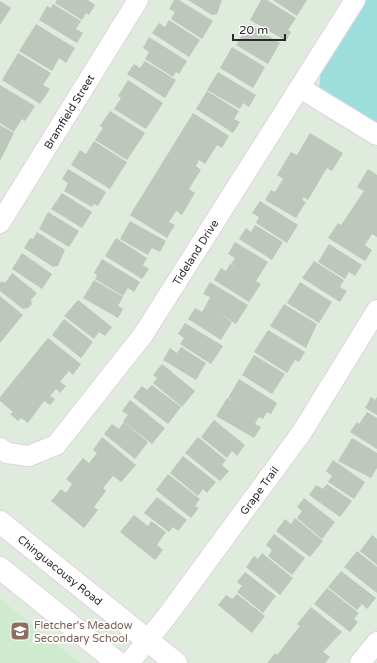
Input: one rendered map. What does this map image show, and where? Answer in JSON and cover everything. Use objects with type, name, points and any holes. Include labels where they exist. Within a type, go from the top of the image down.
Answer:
[{"type":"main road","name":"Chinguacousy Road","points":[[0,522],[176,663]]},
{"type":"main road","points":[[0,568],[118,663]]},
{"type":"street","name":"Bramfield Street","points":[[0,223],[138,0]]},
{"type":"street","name":"Tideland Drive","points":[[0,448],[7,453],[29,456],[56,445],[143,335],[355,0]]},
{"type":"street","points":[[300,88],[377,135]]},
{"type":"street","name":"Grape Trail","points":[[129,663],[167,616],[302,432],[377,310]]},
{"type":"street","points":[[360,663],[377,642]]},
{"type":"shaded area","points":[[365,0],[377,0],[377,124],[319,89],[321,70]]},
{"type":"shaded area","name":"Fletcher's Meadow Secondary School","points":[[0,599],[80,663],[0,663]]},
{"type":"building","points":[[57,0],[88,0],[95,5],[89,15],[86,13],[82,20],[55,3]]},
{"type":"building","points":[[174,0],[179,0],[213,21],[202,39],[171,19],[175,12],[169,9]]},
{"type":"building","points":[[188,0],[222,0],[217,14],[212,15]]},
{"type":"building","points":[[261,0],[267,0],[296,18],[288,30],[291,32],[286,41],[250,20]]},
{"type":"building","points":[[273,0],[307,0],[297,16]]},
{"type":"building","points":[[0,1],[11,8],[0,25]]},
{"type":"building","points":[[53,4],[81,21],[76,29],[83,33],[77,43],[39,20],[47,6],[51,8]]},
{"type":"building","points":[[169,20],[200,40],[189,57],[152,33],[159,23],[165,27]]},
{"type":"building","points":[[36,24],[75,48],[66,63],[59,58],[52,71],[19,51]]},
{"type":"building","points":[[249,24],[280,43],[268,64],[236,45]]},
{"type":"building","points":[[149,37],[187,61],[179,74],[176,72],[173,77],[145,59],[149,52],[143,48]]},
{"type":"building","points":[[232,47],[265,67],[253,88],[220,68]]},
{"type":"building","points":[[18,53],[51,73],[43,85],[50,89],[40,104],[2,80]]},
{"type":"building","points":[[145,61],[176,80],[165,98],[127,74],[134,64],[140,68]]},
{"type":"building","points":[[218,72],[256,95],[249,107],[243,103],[240,109],[207,90]]},
{"type":"building","points":[[128,80],[163,103],[146,129],[114,109],[121,98],[118,96]]},
{"type":"building","points":[[0,85],[35,106],[25,121],[22,119],[14,132],[0,123]]},
{"type":"building","points":[[207,91],[239,111],[234,119],[240,122],[233,133],[196,109]]},
{"type":"building","points":[[110,111],[145,133],[127,160],[95,140],[103,128],[100,126]]},
{"type":"building","points":[[193,113],[229,136],[222,148],[217,145],[205,164],[199,160],[196,166],[201,170],[189,189],[195,193],[182,215],[176,211],[169,222],[175,225],[167,238],[130,215]]},
{"type":"building","points":[[0,125],[14,133],[0,161]]},
{"type":"building","points":[[310,133],[343,153],[332,171],[327,168],[308,200],[304,197],[302,200],[306,202],[296,218],[265,200],[271,190],[275,192],[283,179],[277,175],[291,152],[297,155]]},
{"type":"building","points":[[94,141],[127,162],[110,189],[71,165],[80,150],[86,154]]},
{"type":"building","points":[[68,169],[106,192],[98,206],[94,204],[92,207],[64,191],[68,183],[62,179]]},
{"type":"building","points":[[368,169],[377,175],[377,237],[372,234],[365,245],[372,250],[365,261],[328,238],[338,223],[341,225],[364,191],[357,187]]},
{"type":"building","points":[[62,193],[92,212],[82,228],[51,209]]},
{"type":"building","points":[[260,201],[298,225],[287,243],[256,223],[259,217],[252,213]]},
{"type":"building","points":[[48,212],[79,231],[69,247],[39,229]]},
{"type":"building","points":[[130,221],[166,241],[160,252],[152,248],[148,255],[120,239]]},
{"type":"building","points":[[255,225],[283,242],[272,260],[239,239],[246,228],[251,232]]},
{"type":"building","points":[[37,232],[65,250],[58,266],[53,267],[24,248],[30,238],[33,239]]},
{"type":"building","points":[[116,238],[147,258],[143,265],[149,269],[142,279],[105,256]]},
{"type":"building","points":[[235,242],[268,262],[256,281],[261,284],[249,302],[214,280],[221,268],[226,271],[230,264],[238,269],[231,264],[235,258],[228,254]]},
{"type":"building","points":[[329,244],[362,265],[355,276],[349,272],[345,279],[318,262]]},
{"type":"building","points":[[22,253],[52,274],[42,289],[12,269]]},
{"type":"building","points":[[102,259],[140,282],[134,292],[128,288],[123,296],[95,279],[97,275],[94,273]]},
{"type":"building","points":[[314,261],[344,280],[340,287],[347,291],[340,302],[302,278]]},
{"type":"building","points":[[12,273],[37,293],[31,300],[32,304],[28,308],[23,309],[0,291],[0,283],[2,281],[5,283]]},
{"type":"building","points":[[94,280],[123,297],[118,306],[123,309],[118,318],[83,298]]},
{"type":"building","points":[[210,282],[248,305],[236,324],[215,310],[232,322],[221,340],[188,319],[195,308],[202,312],[210,297],[203,294]]},
{"type":"building","points":[[300,282],[332,302],[319,323],[287,303]]},
{"type":"building","points":[[0,296],[23,315],[0,343]]},
{"type":"building","points":[[78,300],[112,327],[105,336],[99,332],[94,339],[64,316]]},
{"type":"building","points":[[284,304],[317,324],[306,348],[270,326]]},
{"type":"building","points":[[64,319],[93,342],[81,358],[52,335]]},
{"type":"building","points":[[185,323],[223,346],[211,364],[180,344],[184,338],[178,334]]},
{"type":"building","points":[[268,330],[305,352],[299,362],[295,360],[287,373],[254,352]]},
{"type":"building","points":[[48,338],[81,364],[73,375],[69,371],[60,382],[66,386],[60,393],[56,389],[50,396],[55,399],[50,405],[44,401],[28,423],[21,418],[18,421],[10,414],[13,412],[0,401],[0,397]]},
{"type":"building","points":[[181,347],[206,363],[196,380],[163,360],[170,348],[177,353]]},
{"type":"building","points":[[254,355],[285,374],[272,394],[242,375]]},
{"type":"building","points":[[162,364],[195,391],[182,407],[153,383],[157,378],[153,375]]},
{"type":"building","points":[[239,379],[277,403],[271,414],[267,412],[263,419],[259,417],[255,424],[261,427],[254,438],[216,416],[227,398],[238,404],[228,398]]},
{"type":"building","points":[[152,385],[181,407],[168,424],[133,397],[142,386],[147,390]]},
{"type":"building","points":[[371,397],[375,400],[377,397],[377,415],[365,408]]},
{"type":"building","points":[[130,400],[165,428],[152,444],[123,421],[128,415],[122,411]]},
{"type":"building","points":[[367,412],[377,418],[377,449],[350,432],[357,422],[359,424]]},
{"type":"building","points":[[214,420],[245,445],[237,456],[232,451],[227,458],[201,437]]},
{"type":"building","points":[[124,422],[148,442],[135,459],[104,434],[112,424],[119,429]]},
{"type":"building","points":[[102,437],[136,465],[121,482],[113,476],[103,488],[106,491],[94,507],[98,510],[84,528],[51,501],[61,489],[66,493],[72,484],[66,479],[83,458],[89,463],[97,453],[93,450]]},
{"type":"building","points":[[198,437],[226,460],[222,465],[229,471],[220,481],[185,453]]},
{"type":"building","points":[[352,438],[377,453],[377,468],[371,478],[338,461]]},
{"type":"building","points":[[183,456],[216,482],[207,493],[203,489],[198,496],[170,473]]},
{"type":"building","points":[[333,460],[365,482],[354,499],[328,482],[332,476],[326,471]]},
{"type":"building","points":[[168,474],[200,499],[195,506],[199,508],[191,518],[156,490]]},
{"type":"building","points":[[327,484],[352,501],[340,517],[309,495],[316,485],[323,489]]},
{"type":"building","points":[[157,497],[187,520],[178,531],[173,527],[169,532],[144,513]]},
{"type":"building","points":[[304,498],[335,522],[322,539],[297,518],[302,511],[297,507]]},
{"type":"building","points":[[134,515],[148,526],[151,521],[166,532],[157,545],[163,550],[155,560],[120,532]]},
{"type":"building","points":[[295,518],[323,541],[310,557],[276,531],[285,519],[291,524]]},
{"type":"building","points":[[274,534],[305,558],[292,575],[268,556],[272,550],[266,545]]},
{"type":"building","points":[[372,535],[377,539],[377,565],[360,551]]},
{"type":"building","points":[[357,551],[377,567],[377,593],[344,567]]},
{"type":"building","points":[[262,553],[293,578],[280,595],[246,567],[254,556],[258,559]]},
{"type":"building","points":[[341,571],[376,598],[367,609],[362,604],[357,610],[328,587]]},
{"type":"building","points":[[245,572],[276,596],[263,613],[237,592],[242,586],[237,582]]},
{"type":"building","points":[[327,588],[359,613],[354,619],[358,622],[350,632],[314,604]]},
{"type":"building","points":[[237,594],[265,616],[252,633],[218,605],[226,595],[232,599]]},
{"type":"building","points":[[311,607],[342,632],[323,652],[330,657],[325,663],[267,663],[275,653],[277,655],[300,626],[297,624]]},
{"type":"place","name":"Fletcher's Meadow Secondary School","points":[[20,631]]}]
